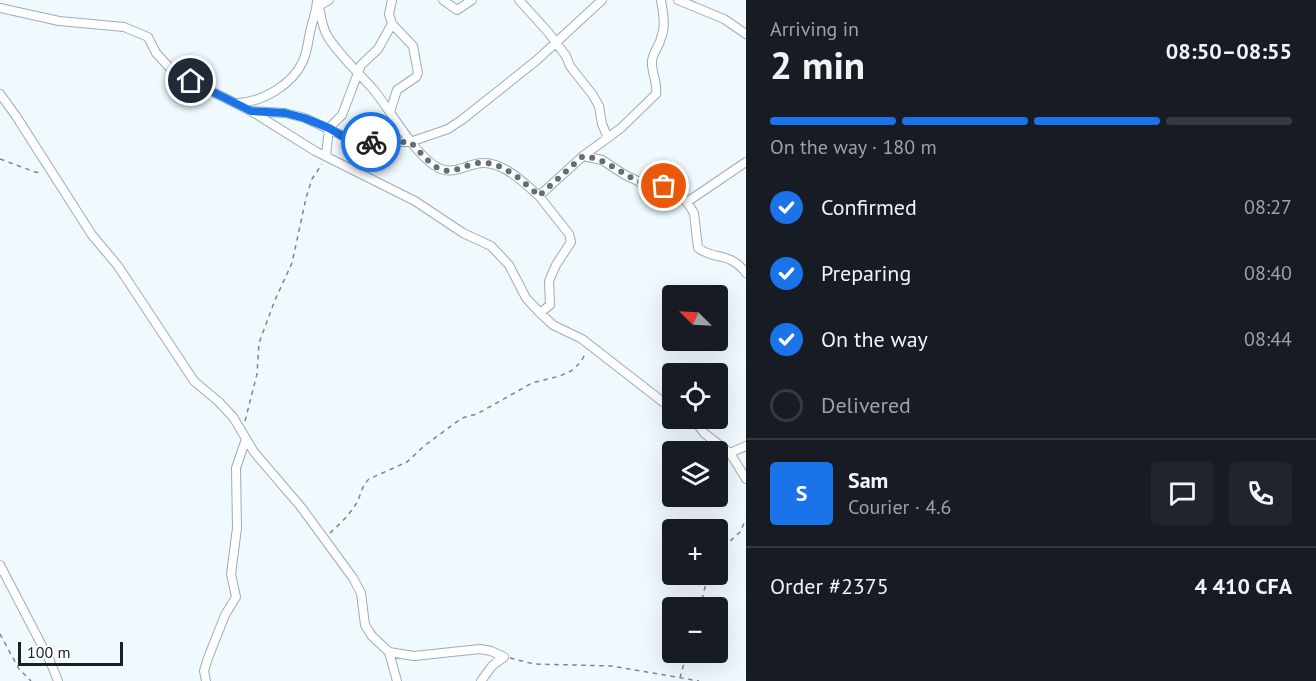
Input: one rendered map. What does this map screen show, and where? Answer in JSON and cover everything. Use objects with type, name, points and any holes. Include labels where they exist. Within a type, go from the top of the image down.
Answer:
[{"type":"street","points":[[318,5],[330,0]]},
{"type":"street","points":[[390,112],[397,90],[416,77],[418,73],[413,46],[392,24],[389,14],[392,0]]},
{"type":"street","points":[[443,0],[457,10],[472,0]]},
{"type":"street","points":[[519,0],[556,43],[570,66],[592,94],[599,106],[602,124],[608,138]]},
{"type":"street","points":[[251,111],[285,113],[304,118],[356,142],[410,142],[448,129],[463,119],[556,43],[602,0]]},
{"type":"street","points":[[539,196],[583,156],[621,128],[656,94],[652,63],[663,25],[661,0]]},
{"type":"street","points":[[678,0],[724,19],[746,34]]},
{"type":"street","points":[[318,5],[327,36],[373,89],[410,142],[438,168],[447,171],[479,163],[494,164],[513,174],[539,196],[569,234],[572,242],[556,265],[549,281],[550,305],[540,313]]},
{"type":"street","points":[[235,103],[249,103],[261,98],[289,80],[302,64],[308,50],[318,5]]},
{"type":"street","points":[[0,8],[59,21],[124,27],[148,37],[156,53],[170,68],[191,81],[251,111],[326,156],[415,201],[463,233],[491,246],[509,265],[526,297],[553,325],[582,339],[662,401]]},
{"type":"street","points":[[326,156],[329,128],[342,115],[361,64],[378,49],[392,24]]},
{"type":"street","points":[[0,94],[92,235],[133,287],[194,381],[233,417],[254,452],[324,538],[353,578],[361,593],[365,625],[372,636],[389,652],[397,681]]},
{"type":"street","points":[[583,156],[602,160],[642,183],[659,184],[669,188],[687,202],[694,213],[698,248],[707,253],[734,260],[746,273]]},
{"type":"street","points":[[687,202],[746,162]]},
{"type":"street","points":[[702,429],[730,453],[746,479]]},
{"type":"street","points":[[206,681],[204,671],[208,658],[225,615],[236,597],[231,574],[237,528],[236,468],[245,436]]},
{"type":"street","points":[[730,453],[746,446]]},
{"type":"street","points":[[0,565],[58,681]]},
{"type":"street","points":[[389,652],[414,656],[480,649],[504,657],[492,666],[481,681]]},
{"type":"path","points":[[245,436],[248,405],[257,374],[259,343],[292,263],[312,179],[326,156]]},
{"type":"path","points":[[0,159],[35,172],[51,174]]},
{"type":"path","points":[[324,538],[341,523],[357,503],[364,483],[369,479],[407,462],[449,425],[462,418],[477,414],[532,383],[572,371],[584,356],[582,339]]},
{"type":"path","points":[[728,543],[740,532],[746,519]]},
{"type":"path","points":[[0,634],[19,669],[31,681]]},
{"type":"path","points":[[504,657],[534,664],[612,666],[699,681]]},
{"type":"path","points":[[680,678],[684,663]]},
{"type":"way so far","points":[[371,142],[410,142],[438,168],[447,171],[479,163],[494,164],[513,174],[539,196],[583,156],[593,156],[602,160],[642,183],[664,186]]},
{"type":"route","points":[[191,81],[251,111],[285,113],[329,128],[349,140],[371,142]]}]
